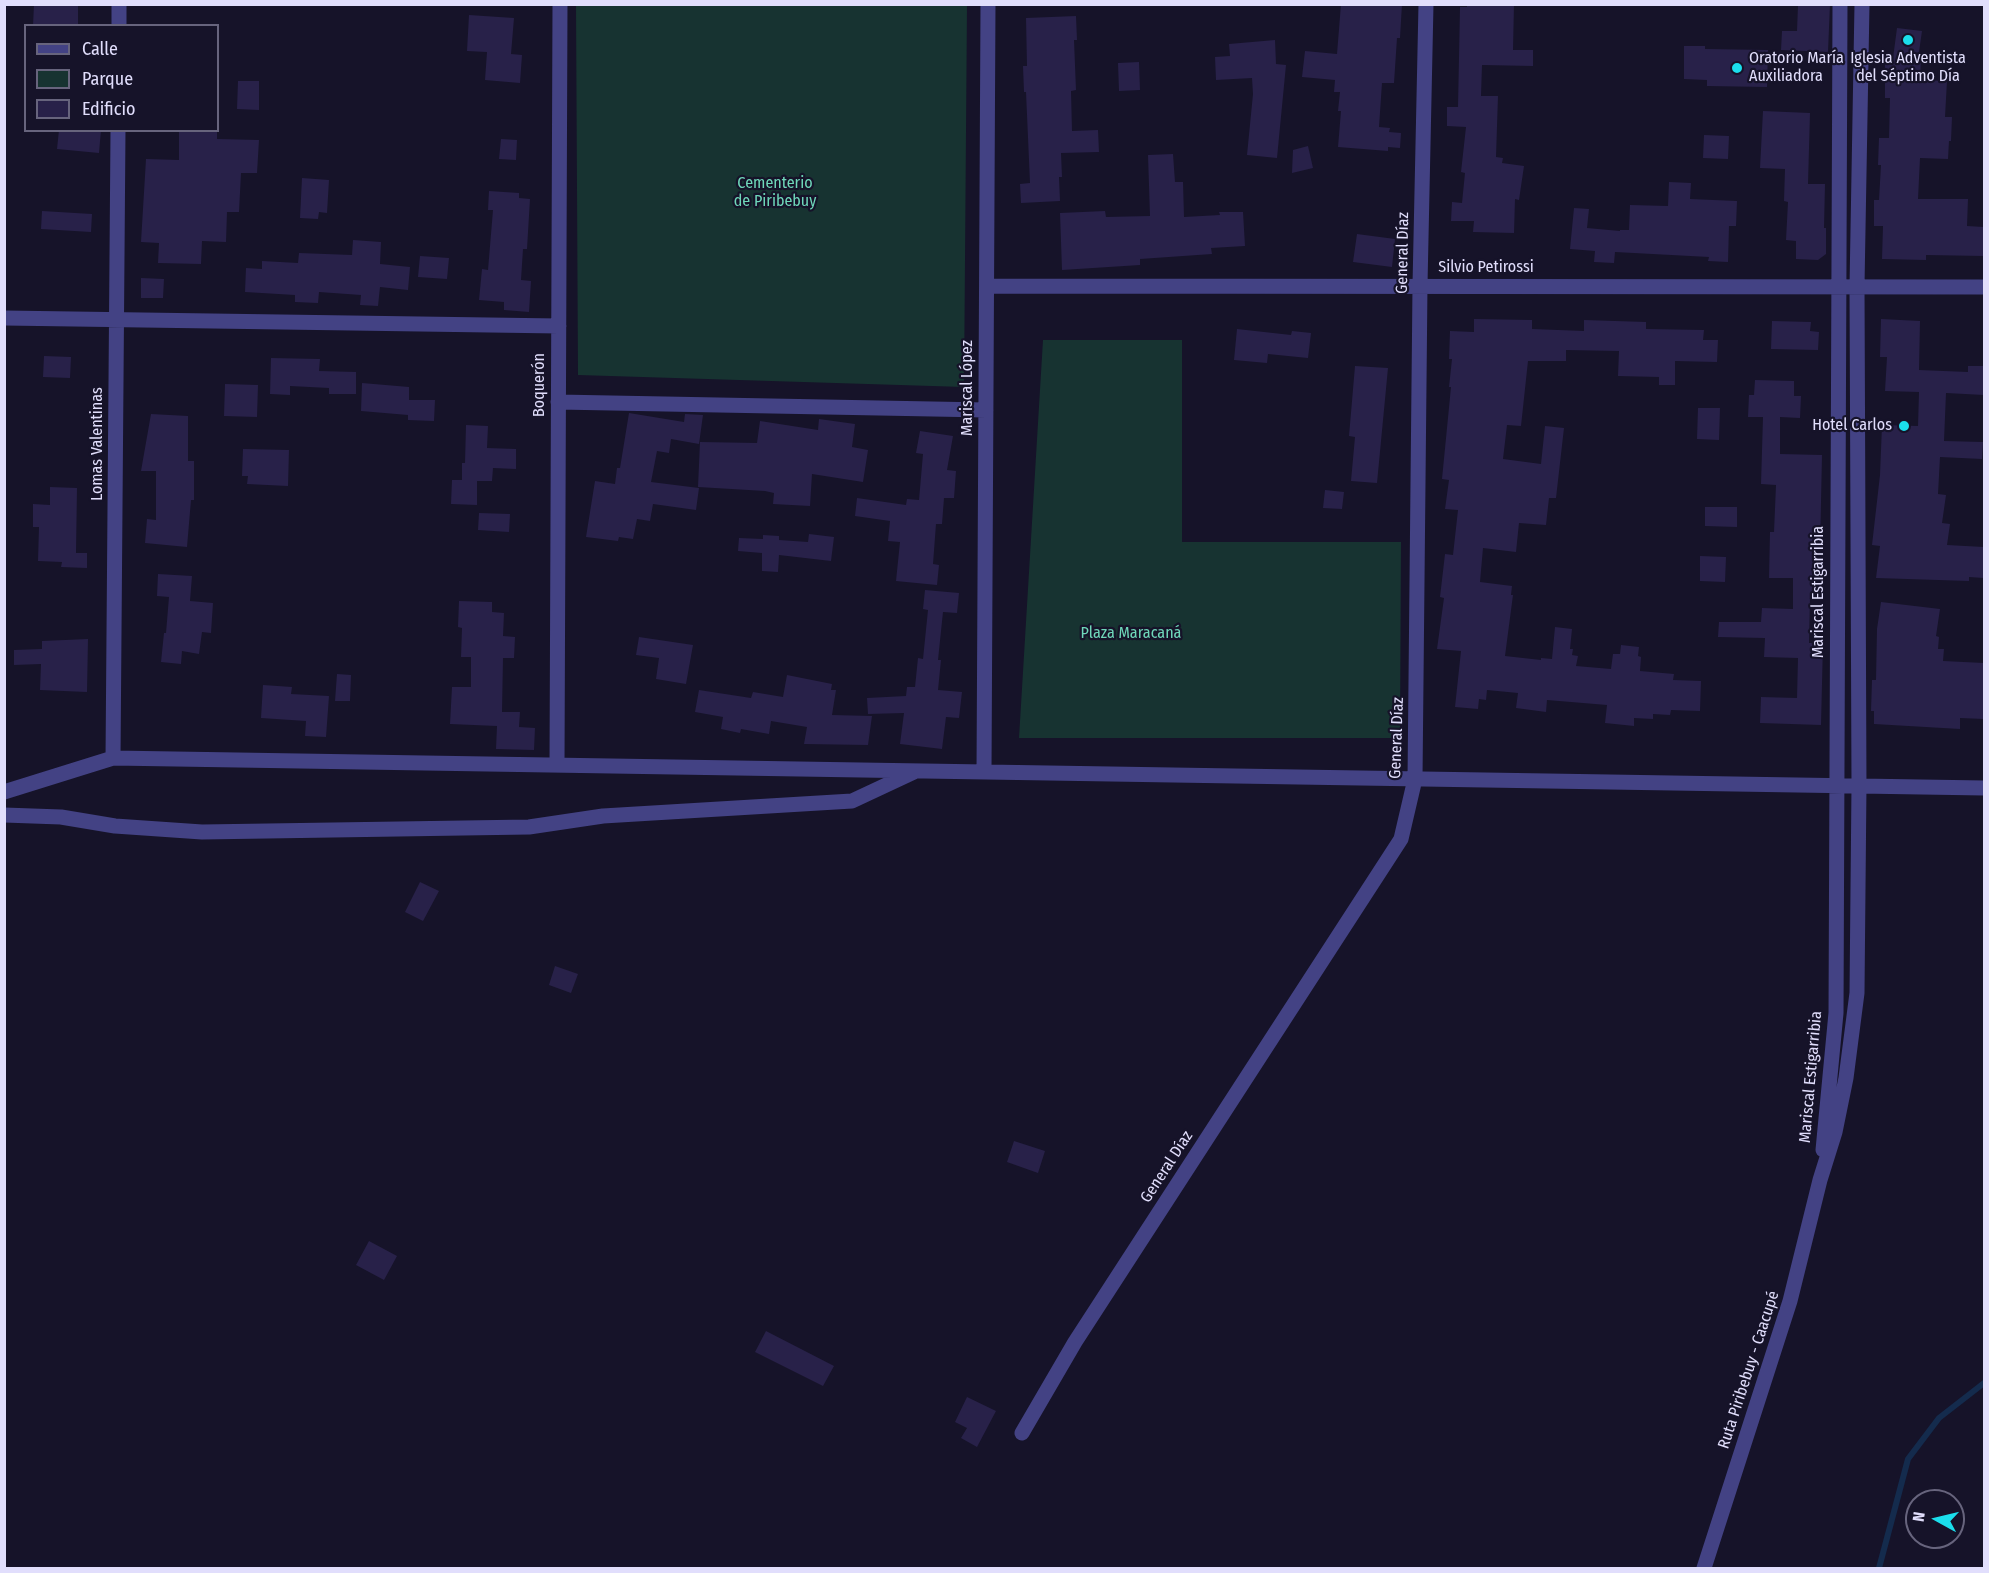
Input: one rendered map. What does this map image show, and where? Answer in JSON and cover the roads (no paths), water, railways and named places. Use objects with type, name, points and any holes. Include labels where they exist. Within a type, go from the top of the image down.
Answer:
[{"type":"street","points":[[119,4],[119,24]]},
{"type":"street","name":"Boquerón","points":[[557,765],[560,4]]},
{"type":"street","name":"Mariscal López","points":[[984,772],[988,4]]},
{"type":"street","name":"General Díaz","points":[[1022,1433],[1075,1342],[1401,839],[1415,779],[1420,285],[1426,4]]},
{"type":"street","name":"Mariscal Estigarribia","points":[[1820,1180],[1836,1013],[1840,4]]},
{"type":"street","points":[[1820,1180],[1835,1132],[1846,1078],[1857,993],[1859,785],[1857,286],[1862,4]]},
{"type":"street","name":"Lomas Valentinas","points":[[113,758],[118,132]]},
{"type":"street","name":"Silvio Petirossi","points":[[987,286],[1984,287]]},
{"type":"street","points":[[4,318],[559,326]]},
{"type":"street","points":[[558,402],[986,410]]},
{"type":"street","points":[[4,792],[113,758],[1984,788]]},
{"type":"street","points":[[4,815],[61,816],[115,826],[202,832],[529,827],[603,816],[852,801],[916,771]]},
{"type":"street","name":"Ruta Piribebuy - Caacupé","points":[[1704,1569],[1790,1300],[1820,1180]]},
{"type":"waterway","points":[[1879,1568],[1908,1459],[1939,1418],[1984,1383]]},
{"type":"place","name":"Iglesia Adventista del Séptimo Día","points":[[1908,40]]},
{"type":"place","name":"Oratorio María Auxiliadora","points":[[1737,68]]},
{"type":"place","name":"Hotel Carlos","points":[[1904,426]]},
{"type":"park label","name":"Cementerio de Piribebuy","points":[[775,193]]},
{"type":"park label","name":"Plaza Maracaná","points":[[1131,634]]}]
